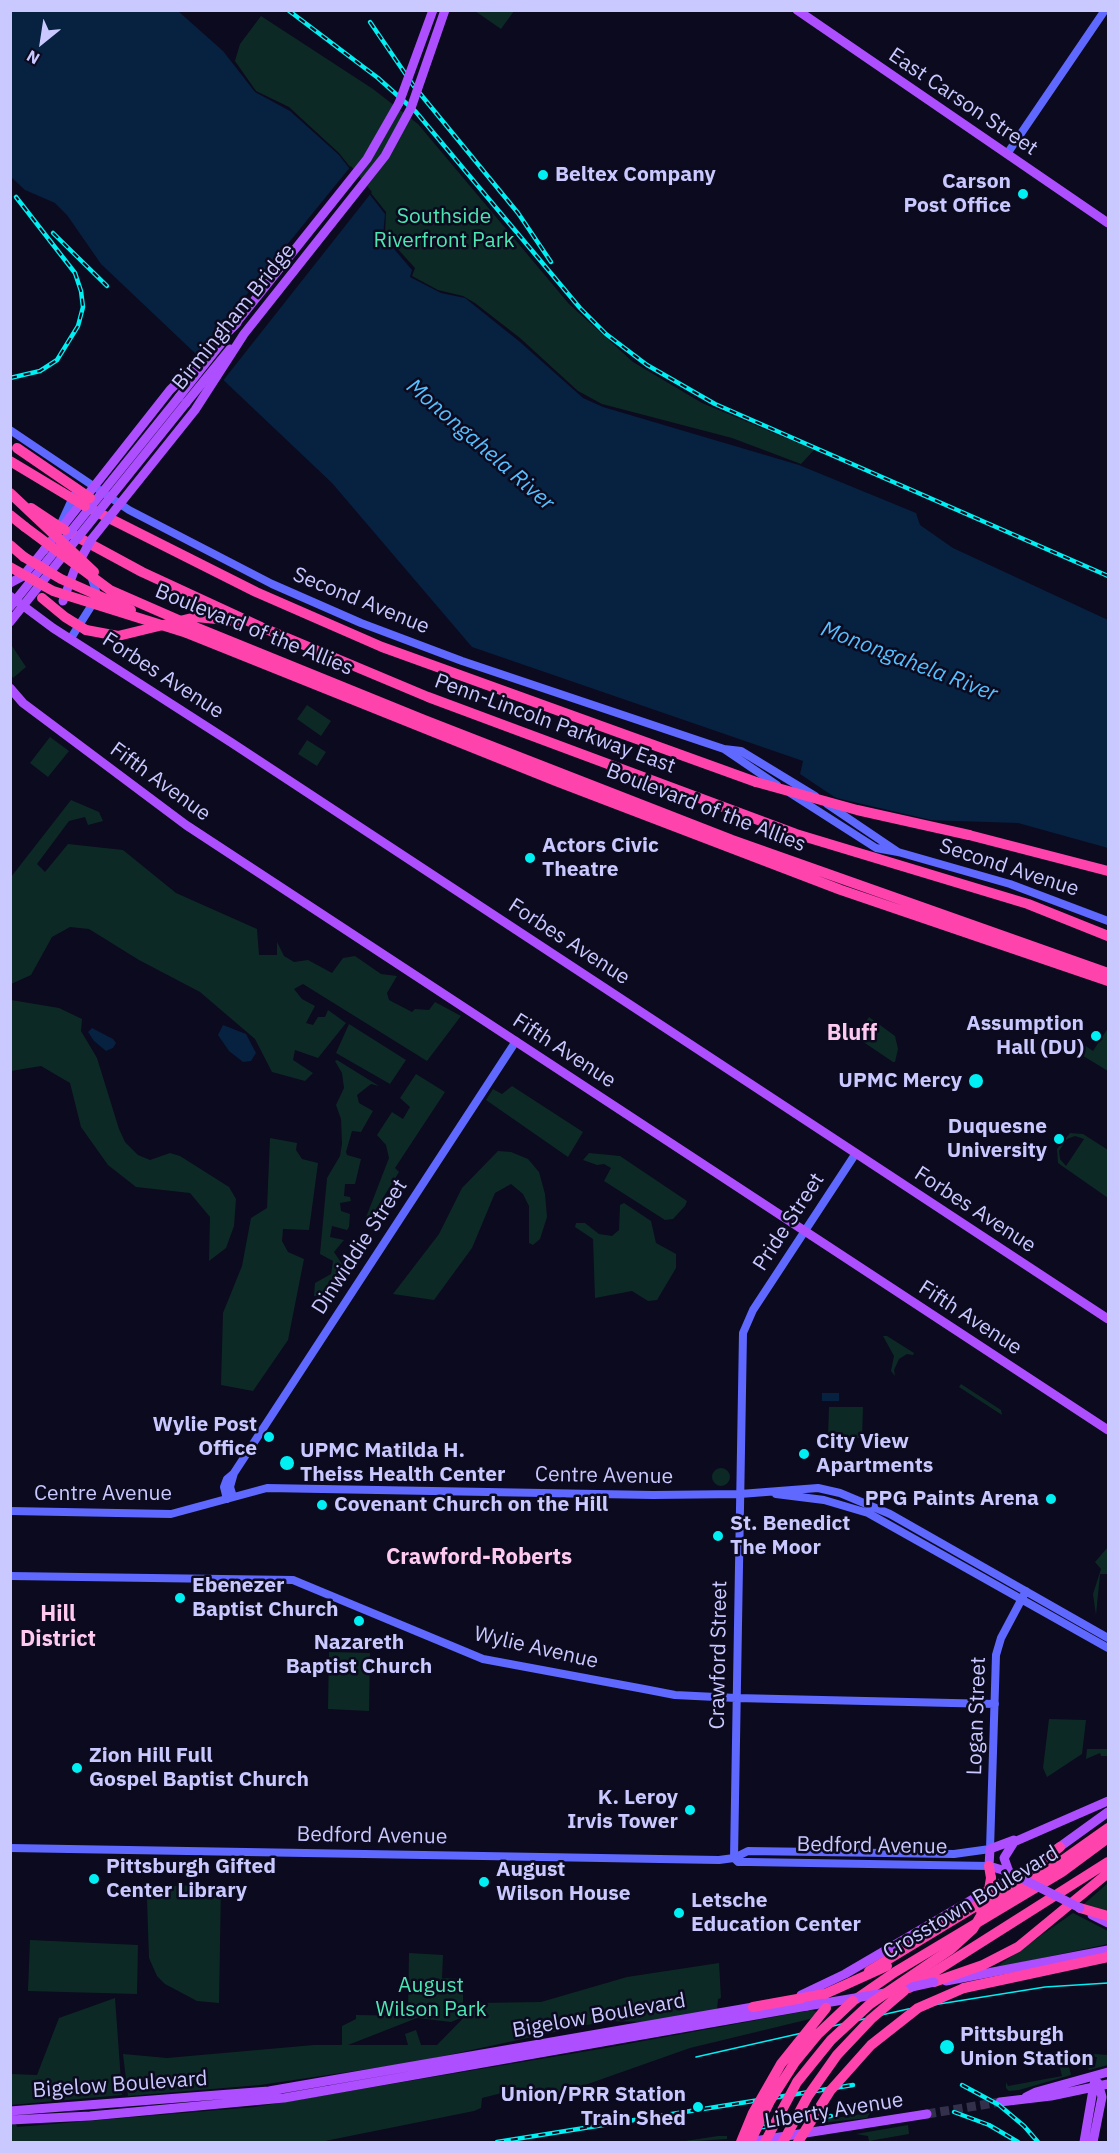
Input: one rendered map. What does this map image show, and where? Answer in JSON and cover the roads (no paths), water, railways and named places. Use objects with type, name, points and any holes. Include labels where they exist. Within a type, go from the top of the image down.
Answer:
[{"type":"highway","points":[[10,443],[87,502]]},
{"type":"highway","name":"Penn-Lincoln Parkway East","points":[[10,461],[193,560],[286,606],[393,652],[756,782],[856,810],[1108,871]]},
{"type":"highway","points":[[10,494],[90,569],[147,608]]},
{"type":"highway","name":"Penn-Lincoln Parkway East","points":[[10,494],[60,527],[142,572],[261,627],[417,693],[785,830],[1028,904],[1108,936]]},
{"type":"highway","name":"Boulevard of the Allies","points":[[10,515],[100,584],[188,629],[545,777],[860,897],[1108,981]]},
{"type":"highway","points":[[10,545],[73,586],[188,629]]},
{"type":"highway","points":[[10,569],[65,617],[86,630],[105,635],[125,635],[203,616],[261,627]]},
{"type":"highway","name":"Boulevard of the Allies","points":[[10,569],[53,591],[188,629],[732,840],[1108,973]]},
{"type":"highway","points":[[753,2007],[825,1994],[886,1966],[1035,1879],[1108,1828]]},
{"type":"highway","name":"Crosstown Boulevard","points":[[749,2142],[795,2062],[818,2034],[853,2001],[895,1972],[1062,1872],[1108,1838]]},
{"type":"highway","points":[[741,2142],[753,2114],[781,2064],[826,2008],[871,1969],[996,1894],[1060,1847]]},
{"type":"highway","name":"Crosstown Boulevard","points":[[783,2142],[808,2096],[837,2055],[871,2019],[904,1991],[1108,1862]]},
{"type":"highway","points":[[765,2142],[797,2082],[831,2040],[870,2004],[951,1949],[973,1929],[986,1906],[990,1878],[989,1866]]},
{"type":"highway","points":[[934,1982],[999,1957],[1036,1934],[1108,1873]]},
{"type":"highway","points":[[1080,1908],[1108,1916]]},
{"type":"highway","points":[[1082,1964],[1108,1952]]},
{"type":"highway","points":[[798,2142],[818,2109],[847,2070],[879,2038],[918,2008],[968,1987],[1082,1964],[1108,1962]]},
{"type":"main road","name":"Birmingham Bridge","points":[[10,607],[381,139],[399,103],[434,10]]},
{"type":"main road","name":"Birmingham Bridge","points":[[10,622],[244,334],[392,145],[411,108],[445,10]]},
{"type":"main road","name":"East Carson Street","points":[[797,10],[1108,224]]},
{"type":"main road","points":[[10,582],[26,573],[170,390],[237,322]]},
{"type":"main road","points":[[53,628],[77,564],[91,540],[195,410],[244,334]]},
{"type":"main road","name":"Forbes Avenue","points":[[10,596],[53,628],[1108,1319]]},
{"type":"main road","name":"Fifth Avenue","points":[[10,688],[22,703],[186,825],[1108,1430]]},
{"type":"main road","points":[[989,1866],[990,1849],[1108,1800]]},
{"type":"main road","name":"Bigelow Boulevard","points":[[10,2111],[269,2091],[753,2007],[821,1987],[1060,1847],[1106,1816]]},
{"type":"main road","points":[[1010,1872],[1004,1861],[1005,1854],[1009,1846],[1022,1837]]},
{"type":"main road","name":"Bedford Avenue","points":[[989,1866],[1010,1872],[1108,1923]]},
{"type":"main road","name":"Bigelow Boulevard","points":[[10,2120],[90,2116],[284,2098],[1108,1952]]},
{"type":"main road","points":[[1024,2098],[1036,2092],[1108,2072]]},
{"type":"main road","points":[[1093,2142],[1102,2097],[1101,2086],[1094,2075]]},
{"type":"main road","points":[[1000,2102],[1101,2086]]},
{"type":"main road","points":[[1084,2142],[1101,2086]]},
{"type":"main road","name":"Liberty Avenue","points":[[749,2142],[927,2114]]},
{"type":"street","points":[[1007,154],[1105,10]]},
{"type":"street","name":"Second Avenue","points":[[10,430],[83,481],[184,541],[272,584],[352,619],[462,661],[724,749],[859,839],[881,850],[898,852],[1032,891],[1108,921]]},
{"type":"street","points":[[71,638],[96,595],[92,579],[63,554],[57,542],[58,531],[66,509],[83,481]]},
{"type":"street","name":"Second Avenue","points":[[724,749],[735,749],[761,761],[898,852]]},
{"type":"street","name":"Dinwiddie Street","points":[[230,1498],[234,1473],[516,1041]]},
{"type":"street","name":"Pride Street","points":[[753,1310],[856,1153]]},
{"type":"street","name":"Crawford Street","points":[[734,1858],[743,1333],[753,1310]]},
{"type":"street","name":"Centre Avenue","points":[[10,1511],[171,1514],[267,1488],[768,1493],[815,1498],[868,1513],[1108,1638]]},
{"type":"street","name":"Wylie Avenue","points":[[10,1576],[293,1580],[483,1659],[675,1695],[995,1704]]},
{"type":"street","name":"Centre Avenue","points":[[1024,1595],[1108,1648]]},
{"type":"street","name":"Logan Street","points":[[990,1849],[996,1655],[1001,1638],[1024,1595]]},
{"type":"street","name":"Bedford Avenue","points":[[10,1848],[684,1860],[734,1858],[748,1851],[954,1854],[990,1849]]},
{"type":"street","name":"Bedford Avenue","points":[[734,1858],[738,1862],[989,1866]]},
{"type":"water","name":"Monongahela River","points":[[10,11],[178,11],[223,51],[255,92],[290,111],[339,155],[385,214],[383,236],[412,270],[410,277],[441,293],[465,298],[520,342],[583,398],[603,407],[799,465],[916,513],[920,525],[953,548],[1108,620],[1108,848],[1018,823],[894,819],[848,806],[800,774],[803,761],[472,647],[332,483],[101,264],[67,215],[55,203],[25,190],[11,177]]},
{"type":"water","points":[[223,1025],[246,1034],[256,1053],[251,1061],[243,1062],[229,1051],[218,1035]]},
{"type":"water","points":[[92,1028],[113,1039],[116,1043],[113,1048],[106,1051],[94,1041],[88,1032]]},
{"type":"water","points":[[822,1393],[839,1393],[839,1401],[822,1401]]},
{"type":"tunnel","points":[[927,2114],[1000,2102]]},
{"type":"tram line","points":[[696,2057],[908,2009],[1045,1987],[1108,1983]]},
{"type":"railway","points":[[288,10],[378,78],[416,112],[580,308],[606,334],[647,365],[715,404],[1108,576]]},
{"type":"railway","points":[[370,22],[413,85],[518,213],[551,262]]},
{"type":"railway","points":[[10,378],[40,371],[57,360],[78,326],[83,307],[75,273],[16,197]]},
{"type":"railway","points":[[53,233],[107,286]]},
{"type":"railway","points":[[497,2142],[853,2085]]},
{"type":"railway","points":[[962,2085],[999,2105],[1024,2126],[1038,2142]]},
{"type":"railway","points":[[954,2112],[989,2125],[1018,2142]]},
{"type":"railway","points":[[744,2130],[831,2116]]},
{"type":"place","name":"Beltex Company","points":[[543,175]]},
{"type":"place","name":"Carson Post Office","points":[[1023,194]]},
{"type":"place","name":"Actors Civic Theatre","points":[[530,858]]},
{"type":"place","name":"Assumption Hall (DU)","points":[[1096,1036]]},
{"type":"place","name":"UPMC Mercy","points":[[976,1081]]},
{"type":"place","name":"Duquesne University","points":[[1059,1139]]},
{"type":"place","name":"Wylie Post Office","points":[[269,1437]]},
{"type":"place","name":"City View Apartments","points":[[804,1454]]},
{"type":"place","name":"UPMC Matilda H. Theiss Health Center","points":[[287,1463]]},
{"type":"place","name":"PPG Paints Arena","points":[[1051,1499]]},
{"type":"place","name":"Covenant Church on the Hill","points":[[322,1505]]},
{"type":"place","name":"St. Benedict The Moor","points":[[718,1536]]},
{"type":"place","name":"Ebenezer Baptist Church","points":[[180,1598]]},
{"type":"place","name":"Nazareth Baptist Church","points":[[359,1621]]},
{"type":"place","name":"Zion Hill Full Gospel Baptist Church","points":[[77,1768]]},
{"type":"place","name":"K. Leroy Irvis Tower","points":[[690,1810]]},
{"type":"place","name":"Pittsburgh Gifted Center Library","points":[[94,1879]]},
{"type":"place","name":"August Wilson House","points":[[484,1882]]},
{"type":"place","name":"Letsche Education Center","points":[[679,1913]]},
{"type":"place","name":"Pittsburgh Union Station","points":[[947,2047]]},
{"type":"place","name":"Union/PRR Station Train Shed","points":[[698,2107]]},
{"type":"district","name":"Bluff","points":[[852,1034]]},
{"type":"district","name":"Crawford-Roberts","points":[[479,1558]]},
{"type":"district","name":"Hill District","points":[[58,1628]]},
{"type":"park label","name":"Southside Riverfront Park","points":[[444,229]]},
{"type":"park label","name":"August Wilson Park","points":[[431,1998]]}]
